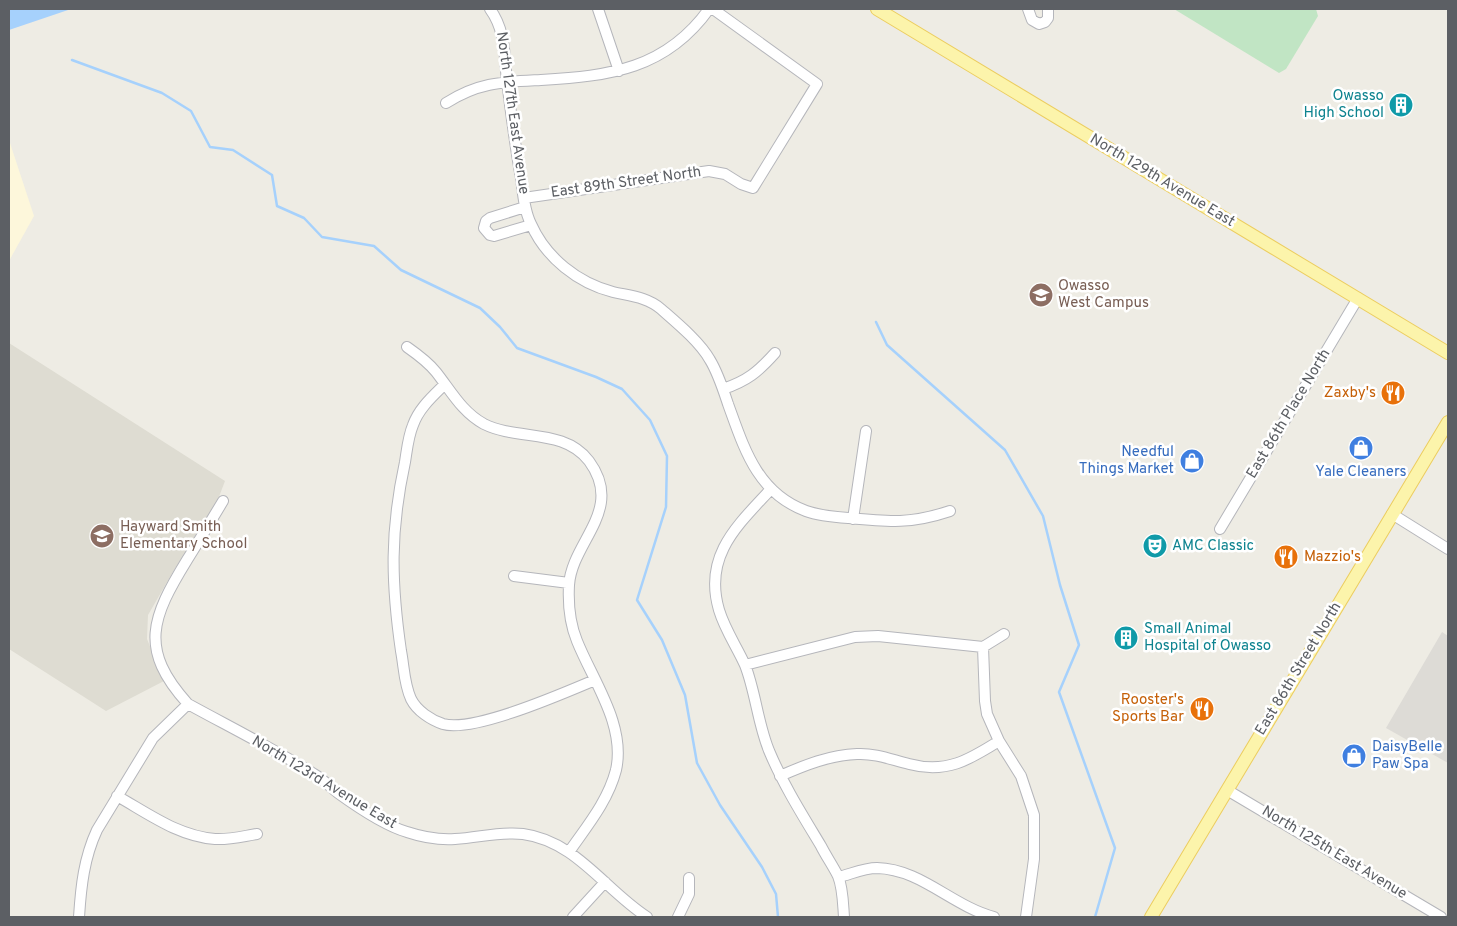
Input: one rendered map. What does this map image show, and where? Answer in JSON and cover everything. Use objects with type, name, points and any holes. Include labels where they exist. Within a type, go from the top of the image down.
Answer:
[{"type":"main road","name":"North 129th Avenue East","points":[[877,9],[1448,353]]},
{"type":"main road","name":"East 86th Street North","points":[[1151,917],[1448,422]]},
{"type":"street","name":"North 127th East Avenue","points":[[490,9],[499,26],[505,46],[511,120],[525,202],[531,225],[548,252],[566,270],[577,277],[603,289],[652,302],[702,349],[710,360],[723,389],[747,455],[771,489],[790,502],[807,511],[829,516],[890,522],[911,521],[950,511]]},
{"type":"street","points":[[598,9],[619,71]]},
{"type":"street","points":[[446,103],[463,92],[478,87],[507,82],[563,79],[619,71],[657,57],[678,42],[699,22],[708,9]]},
{"type":"street","name":"East 89th Street North","points":[[525,202],[709,170],[726,174],[741,184],[753,188],[817,84],[713,9]]},
{"type":"street","points":[[1028,9],[1032,20],[1038,24],[1044,23],[1048,18],[1048,9]]},
{"type":"street","points":[[525,202],[490,218],[486,221],[484,228],[490,235],[494,236],[531,225]]},
{"type":"street","name":"East 86th Place North","points":[[1220,529],[1358,298]]},
{"type":"street","points":[[407,347],[431,366],[464,409],[486,425],[497,429],[559,440],[569,444],[589,462],[597,478],[601,503],[596,522],[577,558],[569,583],[570,613],[577,640],[614,725],[616,769],[602,804],[569,852]]},
{"type":"street","points":[[723,389],[748,379],[759,371],[775,353]]},
{"type":"street","points":[[445,384],[424,406],[413,424],[398,496],[393,533],[396,614],[407,687],[411,700],[419,710],[433,720],[445,725],[458,725],[474,723],[521,709],[595,680]]},
{"type":"street","points":[[853,518],[866,431]]},
{"type":"street","points":[[771,489],[726,540],[718,561],[716,573],[715,586],[719,611],[745,665],[769,750],[780,776],[839,877],[844,917]]},
{"type":"street","name":"North 123rd Avenue East","points":[[223,501],[164,600],[156,622],[155,631],[158,655],[165,675],[173,688],[188,704],[316,775],[337,792],[376,817],[406,832],[442,840],[503,833],[524,834],[545,839],[569,852],[636,910],[647,917]]},
{"type":"street","points":[[1392,514],[1448,549]]},
{"type":"street","points":[[514,576],[569,583]]},
{"type":"street","points":[[745,665],[865,636],[983,647],[1004,634]]},
{"type":"street","points":[[983,647],[985,701],[991,726],[1021,776],[1034,815],[1034,859],[1026,917]]},
{"type":"street","points":[[79,917],[81,886],[87,855],[98,830],[153,738],[188,704]]},
{"type":"street","points":[[780,776],[818,760],[834,756],[858,754],[877,755],[909,764],[938,768],[957,764],[975,756],[999,741]]},
{"type":"street","name":"North 125th East Avenue","points":[[1227,790],[1442,917]]},
{"type":"street","points":[[117,796],[170,827],[199,836],[217,839],[258,834]]},
{"type":"street","points":[[839,877],[876,868],[901,871],[922,880],[969,908],[994,917]]},
{"type":"street","points":[[678,917],[689,894],[689,878]]},
{"type":"street","points":[[573,917],[605,882]]},
{"type":"shaded area","points":[[9,140],[34,216],[9,261]]},
{"type":"shaded area","name":"Hayward Smith Elementary School","points":[[9,343],[225,481],[217,502],[148,615],[147,639],[164,681],[106,711],[9,649]]},
{"type":"shaded area","points":[[1442,632],[1448,636],[1448,763],[1386,728]]},
{"type":"green space","points":[[1174,9],[1316,9],[1318,16],[1286,69],[1279,73]]},
{"type":"water","points":[[9,9],[71,9],[9,30]]},
{"type":"waterway","points":[[72,60],[162,93],[191,111],[210,147],[233,150],[272,175],[277,206],[304,218],[322,237],[374,246],[401,270],[480,308],[500,327],[517,348],[596,377],[622,389],[650,420],[667,456],[666,507],[637,600],[662,640],[685,695],[697,763],[720,805],[762,867],[776,894],[778,917]]},
{"type":"waterway","points":[[876,322],[887,345],[1005,450],[1043,516],[1060,585],[1079,645],[1059,692],[1115,848],[1095,917]]},
{"type":"place","name":"Owasso High School","points":[[1401,105]]},
{"type":"place","name":"Owasso West Campus","points":[[1041,295]]},
{"type":"place","name":"Zaxby's","points":[[1393,393]]},
{"type":"place","name":"Yale Cleaners","points":[[1361,448]]},
{"type":"place","name":"Needful Things Market","points":[[1192,461]]},
{"type":"place","name":"Hayward Smith Elementary School","points":[[102,536]]},
{"type":"place","name":"AMC Classic","points":[[1155,546]]},
{"type":"place","name":"Mazzio's","points":[[1286,557]]},
{"type":"place","name":"Small Animal Hospital of Owasso","points":[[1126,638]]},
{"type":"place","name":"Rooster's Sports Bar","points":[[1202,709]]},
{"type":"place","name":"DaisyBelle Paw Spa","points":[[1354,756]]}]
